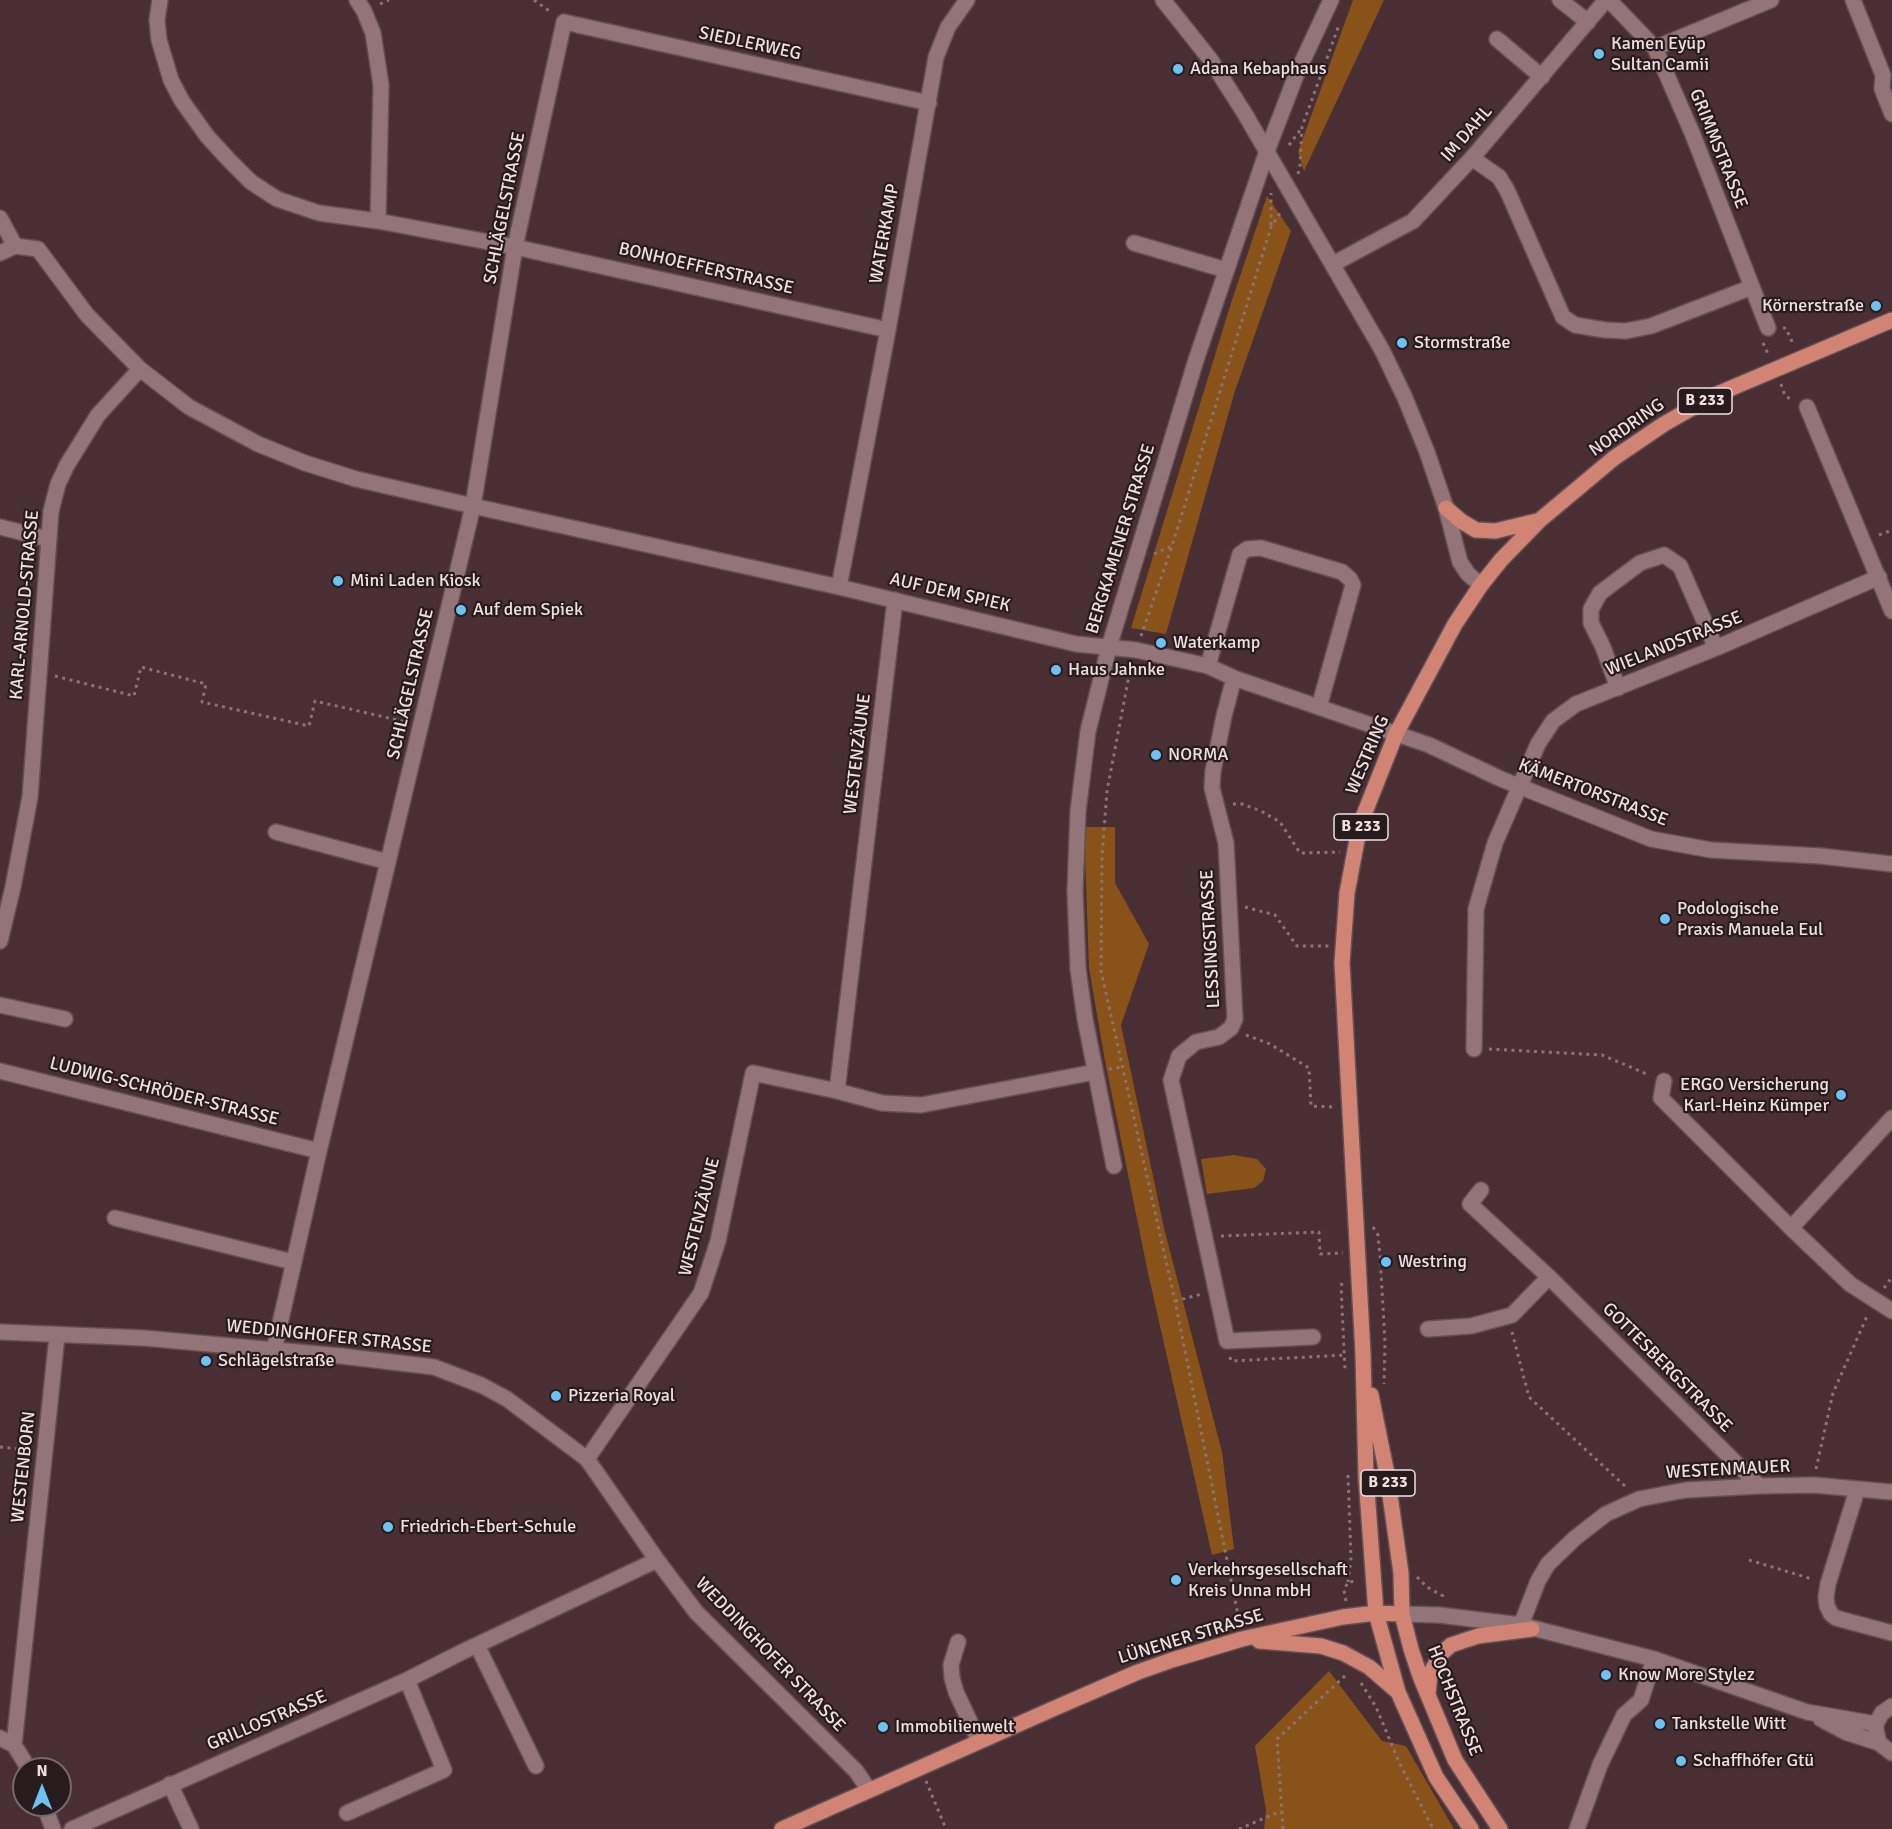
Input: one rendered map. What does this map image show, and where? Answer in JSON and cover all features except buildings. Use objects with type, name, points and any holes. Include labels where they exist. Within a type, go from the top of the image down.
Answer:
[{"type":"main road","name":"NORDRING","points":[[1481,585],[1500,560],[1540,520],[1614,458],[1664,424],[1715,395],[1774,368],[1892,320]]},
{"type":"main road","name":"B 233","points":[[1446,508],[1476,530],[1495,531],[1540,520]]},
{"type":"main road","name":"WESTRING","points":[[1376,1613],[1366,1477],[1363,1354],[1343,947],[1347,893],[1363,817],[1396,734],[1455,624],[1481,585]]},
{"type":"main road","name":"WESTRING","points":[[1363,1354],[1386,1474],[1401,1573],[1402,1614]]},
{"type":"main road","name":"B 233","points":[[1376,1613],[1398,1692],[1436,1777],[1471,1829]]},
{"type":"main road","name":"LÜNENER STRASSE","points":[[782,1829],[1137,1672],[1236,1641],[1343,1617],[1376,1613],[1402,1614]]},
{"type":"main road","name":"HOCHSTRASSE","points":[[1402,1614],[1428,1697],[1455,1760],[1500,1829]]},
{"type":"main road","points":[[1428,1697],[1430,1674],[1442,1653],[1452,1645],[1478,1636],[1527,1627]]},
{"type":"main road","points":[[1236,1641],[1311,1645],[1343,1653],[1369,1667],[1398,1692]]},
{"type":"street","name":"BONHOEFFERSTRASSE","points":[[160,0],[158,20],[163,60],[182,100],[207,136],[243,175],[277,199],[297,207],[344,218],[378,221],[515,247],[888,330]]},
{"type":"street","points":[[357,0],[373,33],[381,85],[378,221]]},
{"type":"street","name":"WATERKAMP","points":[[839,587],[888,330],[936,57],[948,27],[967,0]]},
{"type":"street","points":[[1162,0],[1210,59],[1382,350],[1405,398],[1446,508],[1460,562],[1468,574],[1481,585]]},
{"type":"street","name":"BERGKAMENER STRASSE","points":[[1114,1166],[1084,1019],[1078,969],[1075,891],[1078,811],[1088,731],[1109,648],[1193,370],[1226,270],[1266,151],[1297,73],[1331,0]]},
{"type":"street","points":[[1560,0],[1588,22]]},
{"type":"street","name":"IM DAHL","points":[[1333,264],[1413,221],[1472,158],[1608,0]]},
{"type":"street","name":"GRIMMSTRASSE","points":[[1608,0],[1655,48],[1693,135],[1768,328]]},
{"type":"street","points":[[1655,48],[1771,0]]},
{"type":"street","points":[[1853,0],[1883,75],[1882,89],[1892,114]]},
{"type":"street","name":"SIEDLERWEG","points":[[564,22],[928,103]]},
{"type":"street","name":"SCHLÄGELSTRASSE","points":[[274,1350],[319,1151],[474,506],[515,247],[564,22]]},
{"type":"street","points":[[1497,39],[1542,77]]},
{"type":"street","points":[[1472,158],[1499,177],[1508,190],[1563,317],[1575,326],[1626,331],[1651,326],[1752,287]]},
{"type":"street","points":[[0,218],[15,246],[0,253]]},
{"type":"street","points":[[1134,243],[1226,270]]},
{"type":"street","name":"AUF DEM SPIEK","points":[[15,246],[38,249],[87,315],[140,369],[189,407],[258,444],[295,459],[356,479],[896,600],[1077,644],[1136,650],[1208,666],[1234,678],[1396,734]]},
{"type":"street","name":"KARL-ARNOLD-STRASSE","points":[[0,941],[13,888],[30,797],[48,539],[55,493],[67,465],[98,415],[140,369]]},
{"type":"street","points":[[1807,407],[1892,611]]},
{"type":"street","points":[[0,527],[48,539]]},
{"type":"street","points":[[1208,666],[1240,554],[1247,549],[1260,548],[1342,572],[1353,585],[1320,707]]},
{"type":"street","points":[[1618,688],[1603,647],[1591,623],[1591,609],[1600,593],[1640,563],[1664,555],[1680,566],[1716,648]]},
{"type":"street","name":"WIELANDSTRASSE","points":[[1474,1049],[1476,909],[1496,843],[1538,744],[1553,721],[1576,704],[1716,648],[1879,577]]},
{"type":"street","name":"WESTENZÄUNE","points":[[837,1091],[896,600]]},
{"type":"street","name":"LESSINGSTRASSE","points":[[1227,1341],[1171,1080],[1179,1056],[1197,1042],[1219,1037],[1231,1028],[1235,1019],[1226,843],[1212,788],[1213,771],[1224,716],[1234,678]]},
{"type":"street","name":"KÄMERTORSTRASSE","points":[[1396,734],[1651,839],[1711,850],[1830,857],[1892,864]]},
{"type":"street","points":[[276,832],[388,862]]},
{"type":"street","points":[[0,1005],[65,1019]]},
{"type":"street","name":"LUDWIG-SCHRÖDER-STRASSE","points":[[0,1071],[319,1151]]},
{"type":"street","name":"WESTENZÄUNE","points":[[588,1459],[701,1293],[718,1241],[753,1073],[882,1103],[921,1105],[1095,1072]]},
{"type":"street","points":[[1664,1081],[1661,1098],[1850,1284],[1892,1311]]},
{"type":"street","points":[[1791,1228],[1892,1118]]},
{"type":"street","name":"GOTTESBERGSTRASSE","points":[[1481,1190],[1470,1204],[1549,1277],[1759,1486]]},
{"type":"street","points":[[115,1218],[293,1262]]},
{"type":"street","points":[[1428,1329],[1471,1326],[1512,1315],[1549,1277]]},
{"type":"street","name":"WEDDINGHOFER STRASSE","points":[[0,1332],[144,1338],[274,1350],[434,1368],[481,1385],[507,1400],[588,1459],[657,1560],[696,1612],[856,1771],[869,1790]]},
{"type":"street","name":"WESTENBORN","points":[[14,1745],[57,1336]]},
{"type":"street","points":[[1227,1341],[1312,1337]]},
{"type":"street","name":"WESTENMAUER","points":[[1527,1627],[1538,1581],[1548,1564],[1575,1538],[1606,1514],[1639,1499],[1686,1490],[1759,1486],[1814,1485],[1892,1492]]},
{"type":"street","points":[[1857,1490],[1826,1597],[1831,1614],[1836,1618],[1892,1633]]},
{"type":"street","name":"GRILLOSTRASSE","points":[[72,1829],[407,1680],[657,1560]]},
{"type":"street","name":"LÜNENER STRASSE","points":[[1402,1614],[1439,1615],[1527,1627],[1654,1659],[1807,1712],[1845,1732],[1879,1743],[1892,1753]]},
{"type":"street","points":[[958,1642],[951,1665],[952,1678],[956,1692],[979,1741]]},
{"type":"street","points":[[477,1645],[536,1766]]},
{"type":"street","points":[[1577,1829],[1600,1765],[1624,1715],[1641,1700],[1654,1659]]},
{"type":"street","points":[[346,1812],[444,1770],[407,1680]]},
{"type":"street","points":[[1879,1743],[1876,1724],[1882,1713],[1892,1706]]},
{"type":"street","name":"LÜNENER STRASSE","points":[[1807,1712],[1876,1724]]},
{"type":"street","points":[[0,1738],[14,1745],[22,1757]]},
{"type":"street","points":[[170,1784],[191,1829]]},
{"type":"path","points":[[534,0],[564,22]]},
{"type":"path","points":[[1302,127],[1341,20]]},
{"type":"path","points":[[1239,1619],[1174,1301],[1101,971],[1102,856],[1107,791],[1131,665],[1172,546],[1271,227]]},
{"type":"path","points":[[1774,368],[1785,396],[1807,407]]},
{"type":"path","points":[[38,672],[134,696],[141,667],[206,684],[202,702],[309,726],[315,701],[421,726]]},
{"type":"path","points":[[1216,802],[1242,804],[1261,811],[1280,822],[1300,852],[1354,853]]},
{"type":"path","points":[[1228,902],[1275,915],[1297,946],[1343,947]]},
{"type":"path","points":[[1231,1028],[1270,1044],[1309,1068],[1311,1106],[1350,1107]]},
{"type":"path","points":[[1474,1049],[1602,1055],[1664,1081]]},
{"type":"path","points":[[1372,1225],[1378,1235],[1380,1256],[1385,1342],[1383,1387]]},
{"type":"path","points":[[1204,1237],[1319,1232],[1320,1254],[1358,1253]]},
{"type":"path","points":[[1814,1485],[1818,1454],[1833,1392],[1874,1300],[1892,1277]]},
{"type":"path","points":[[1174,1301],[1215,1291]]},
{"type":"path","points":[[1507,1316],[1529,1397],[1639,1499]]},
{"type":"path","points":[[1227,1341],[1231,1361],[1363,1354]]},
{"type":"path","points":[[0,1447],[45,1451]]},
{"type":"path","points":[[1749,1560],[1828,1584]]},
{"type":"path","points":[[1414,1567],[1418,1577]]},
{"type":"path","points":[[1283,1829],[1277,1739],[1349,1672]]},
{"type":"path","points":[[1358,1678],[1376,1707],[1399,1762],[1433,1829]]},
{"type":"path","points":[[920,1767],[946,1829]]},
{"type":"path","points":[[1239,1829],[1282,1811]]},
{"type":"shaded area","points":[[1353,0],[1384,0],[1304,171],[1298,152]]},
{"type":"shaded area","points":[[1267,196],[1291,231],[1234,394],[1166,634],[1131,628],[1231,303]]},
{"type":"shaded area","points":[[1084,827],[1115,827],[1115,883],[1149,944],[1121,1025],[1164,1228],[1222,1452],[1234,1549],[1212,1555],[1148,1273],[1105,1061],[1089,968]]},
{"type":"shaded area","points":[[1234,1155],[1257,1159],[1266,1169],[1263,1181],[1254,1188],[1207,1194],[1201,1159]]},
{"type":"shaded area","points":[[1329,1671],[1382,1741],[1406,1746],[1454,1829],[1264,1829],[1266,1810],[1255,1746]]},
{"type":"place","name":"Kamen Eyüp Sultan Camii","points":[[1599,54]]},
{"type":"place","name":"Adana Kebaphaus","points":[[1178,69]]},
{"type":"place","name":"Körnerstraße","points":[[1876,306]]},
{"type":"place","name":"Stormstraße","points":[[1402,343]]},
{"type":"place","name":"Mini Laden Kiosk","points":[[338,581]]},
{"type":"place","name":"Auf dem Spiek","points":[[461,610]]},
{"type":"place","name":"Waterkamp","points":[[1161,643]]},
{"type":"place","name":"Haus Jahnke","points":[[1056,670]]},
{"type":"place","name":"NORMA","points":[[1156,755]]},
{"type":"place","name":"Podologische Praxis Manuela Eul","points":[[1665,919]]},
{"type":"place","name":"ERGO Versicherung Karl-Heinz Kümper","points":[[1841,1095]]},
{"type":"place","name":"Westring","points":[[1386,1262]]},
{"type":"place","name":"Schlägelstraße","points":[[206,1361]]},
{"type":"place","name":"Pizzeria Royal","points":[[556,1396]]},
{"type":"place","name":"Friedrich-Ebert-Schule","points":[[388,1527]]},
{"type":"place","name":"Verkehrsgesellschaft Kreis Unna mbH","points":[[1176,1580]]},
{"type":"place","name":"Know More Stylez","points":[[1606,1675]]},
{"type":"place","name":"Tankstelle Witt","points":[[1660,1724]]},
{"type":"place","name":"Immobilienwelt","points":[[883,1727]]},
{"type":"place","name":"Schaffhöfer Gtü","points":[[1681,1761]]}]
